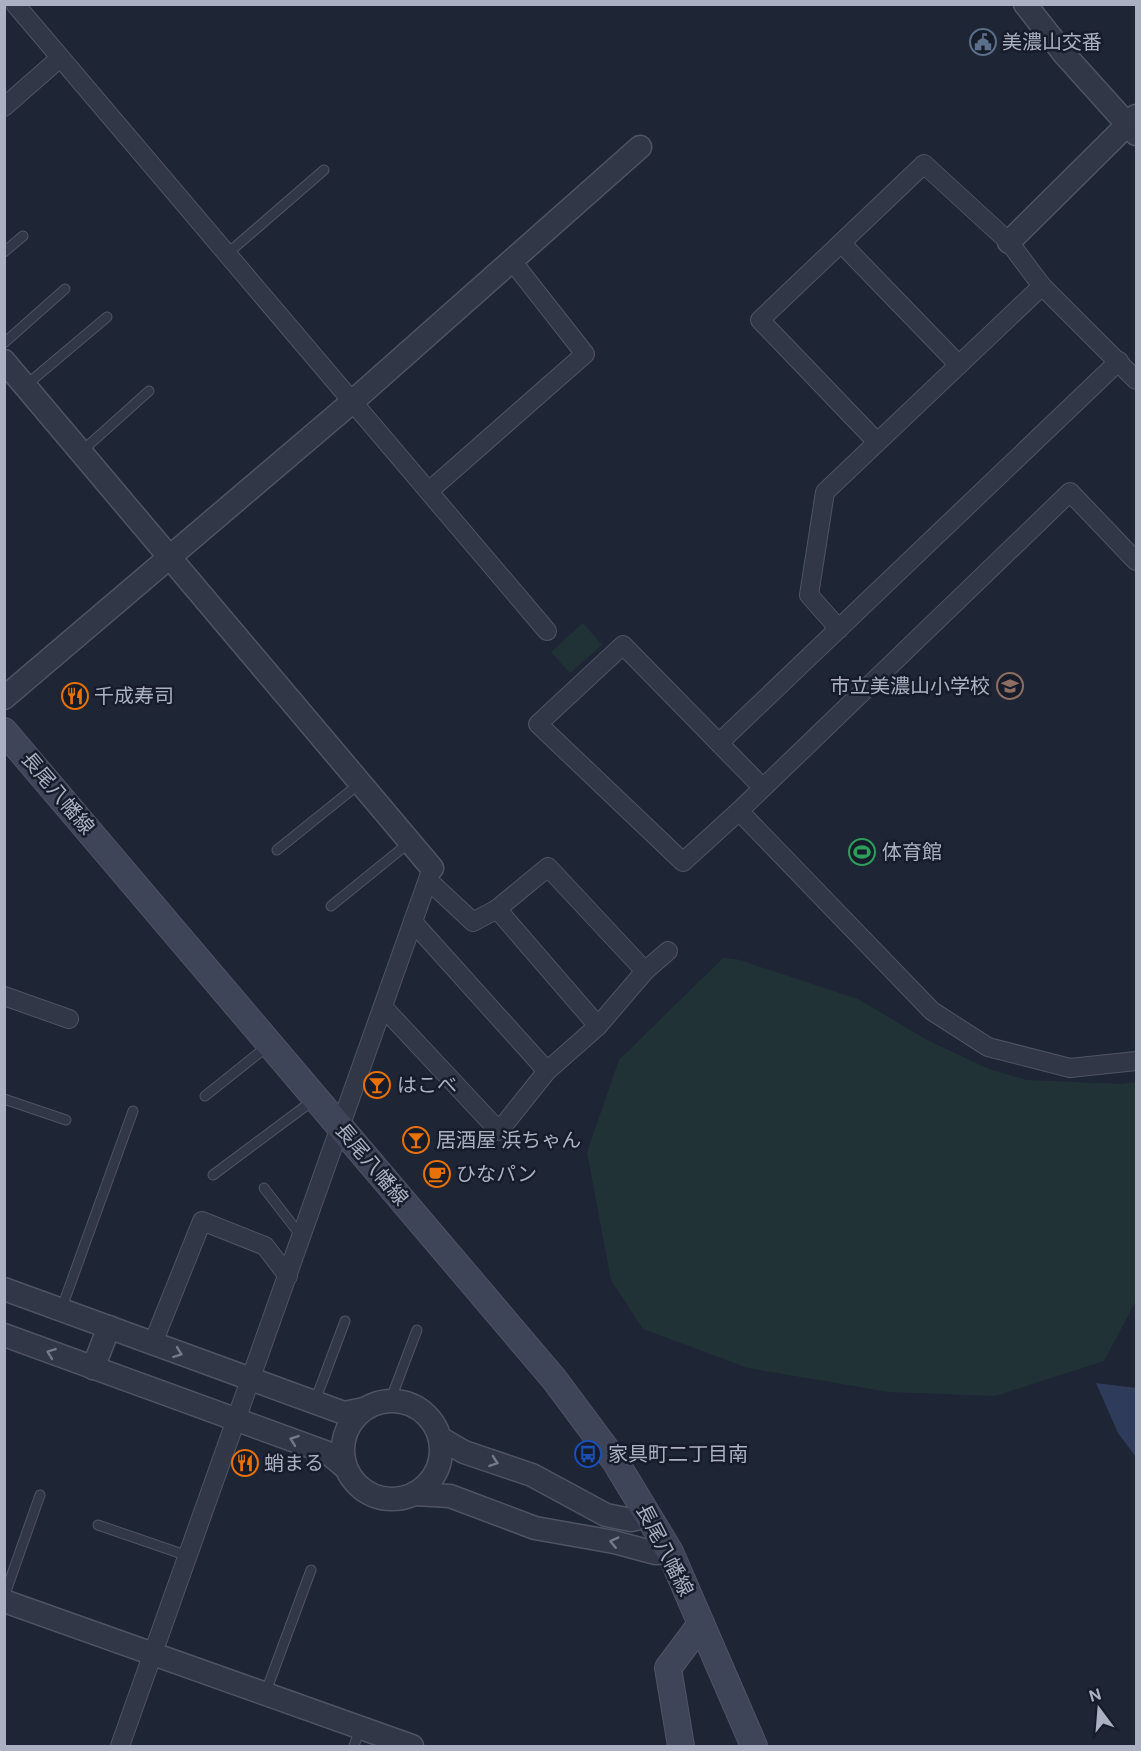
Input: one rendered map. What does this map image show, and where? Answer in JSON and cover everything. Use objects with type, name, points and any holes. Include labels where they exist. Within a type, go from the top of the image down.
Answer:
[{"type":"main road","name":"長尾八幡線","points":[[4,731],[554,1379],[615,1461],[670,1552],[754,1746]]},
{"type":"main road","points":[[681,1746],[668,1668],[701,1624]]},
{"type":"street","points":[[15,4],[547,631]]},
{"type":"street","points":[[1009,242],[1133,125],[1065,56],[1025,4]]},
{"type":"street","points":[[4,107],[60,58]]},
{"type":"street","points":[[4,698],[352,402],[640,147]]},
{"type":"street","points":[[877,442],[760,320],[924,164],[1009,242],[1042,286],[1137,380]]},
{"type":"street","points":[[842,243],[959,365]]},
{"type":"street","points":[[429,491],[585,354],[512,261]]},
{"type":"street","points":[[839,629],[810,595],[825,492],[1042,286]]},
{"type":"street","points":[[719,743],[1119,361]]},
{"type":"street","points":[[4,362],[361,783],[410,842],[430,874],[473,922],[497,909],[548,867],[645,970]]},
{"type":"street","points":[[763,788],[623,645],[538,724],[683,862],[739,811],[763,788],[1070,492],[1137,561]]},
{"type":"street","points":[[739,811],[932,1011],[988,1047],[1070,1068],[1137,1061]]},
{"type":"street","points":[[120,1746],[430,874]]},
{"type":"street","points":[[497,909],[598,1026]]},
{"type":"street","points":[[413,922],[547,1071]]},
{"type":"street","points":[[383,1007],[499,1131],[547,1071],[598,1026],[645,970],[668,951]]},
{"type":"street","points":[[4,996],[69,1018]]},
{"type":"street","points":[[153,1344],[202,1221],[265,1246],[288,1276]]},
{"type":"street","points":[[4,1289],[344,1413],[364,1409],[378,1402],[410,1404],[423,1411],[434,1423],[440,1438],[442,1454],[438,1469],[429,1484],[415,1494],[399,1499],[382,1499],[366,1492],[353,1482],[345,1467],[342,1450],[345,1434],[352,1420],[364,1409]]},
{"type":"street","points":[[93,1368],[109,1327]]},
{"type":"street","points":[[4,1335],[328,1453],[345,1467]]},
{"type":"street","points":[[440,1438],[464,1452],[532,1475],[606,1515],[632,1520],[650,1516]]},
{"type":"street","points":[[415,1494],[450,1496],[535,1528],[614,1542],[655,1553],[670,1552]]},
{"type":"street","points":[[4,1599],[265,1694],[357,1737],[412,1746]]},
{"type":"lane","points":[[227,254],[324,170]]},
{"type":"lane","points":[[4,252],[23,236]]},
{"type":"lane","points":[[4,343],[65,289]]},
{"type":"lane","points":[[25,386],[107,317]]},
{"type":"lane","points":[[81,452],[149,391]]},
{"type":"lane","points":[[277,850],[361,783]]},
{"type":"lane","points":[[331,906],[410,842]]},
{"type":"lane","points":[[205,1096],[270,1043]]},
{"type":"lane","points":[[213,1175],[316,1098]]},
{"type":"lane","points":[[4,1099],[66,1120]]},
{"type":"lane","points":[[61,1310],[133,1111]]},
{"type":"lane","points":[[264,1188],[302,1237]]},
{"type":"lane","points":[[315,1401],[345,1321]]},
{"type":"lane","points":[[390,1401],[417,1330]]},
{"type":"lane","points":[[4,1599],[40,1495]]},
{"type":"lane","points":[[98,1525],[188,1556]]},
{"type":"lane","points":[[265,1694],[311,1570]]},
{"type":"shaded area","points":[[583,623],[602,645],[570,673],[551,652]]},
{"type":"shaded area","points":[[723,958],[736,959],[858,999],[927,1040],[989,1069],[1027,1080],[1121,1084],[1136,1082],[1136,1301],[1104,1361],[995,1396],[889,1392],[748,1368],[643,1329],[611,1280],[587,1152],[619,1060]]},
{"type":"water","points":[[1096,1383],[1136,1388],[1136,1457],[1118,1433]]},
{"type":"place","name":"美濃山交番","points":[[983,42]]},
{"type":"place","name":"市立美濃山小学校","points":[[1010,686]]},
{"type":"place","name":"千成寿司","points":[[75,696]]},
{"type":"place","name":"体育館","points":[[862,852]]},
{"type":"place","name":"はこべ","points":[[377,1085]]},
{"type":"place","name":"居酒屋 浜ちゃん","points":[[416,1140]]},
{"type":"place","name":"ひなパン","points":[[437,1174]]},
{"type":"place","name":"家具町二丁目南","points":[[588,1454]]},
{"type":"place","name":"蛸まる","points":[[245,1463]]}]
